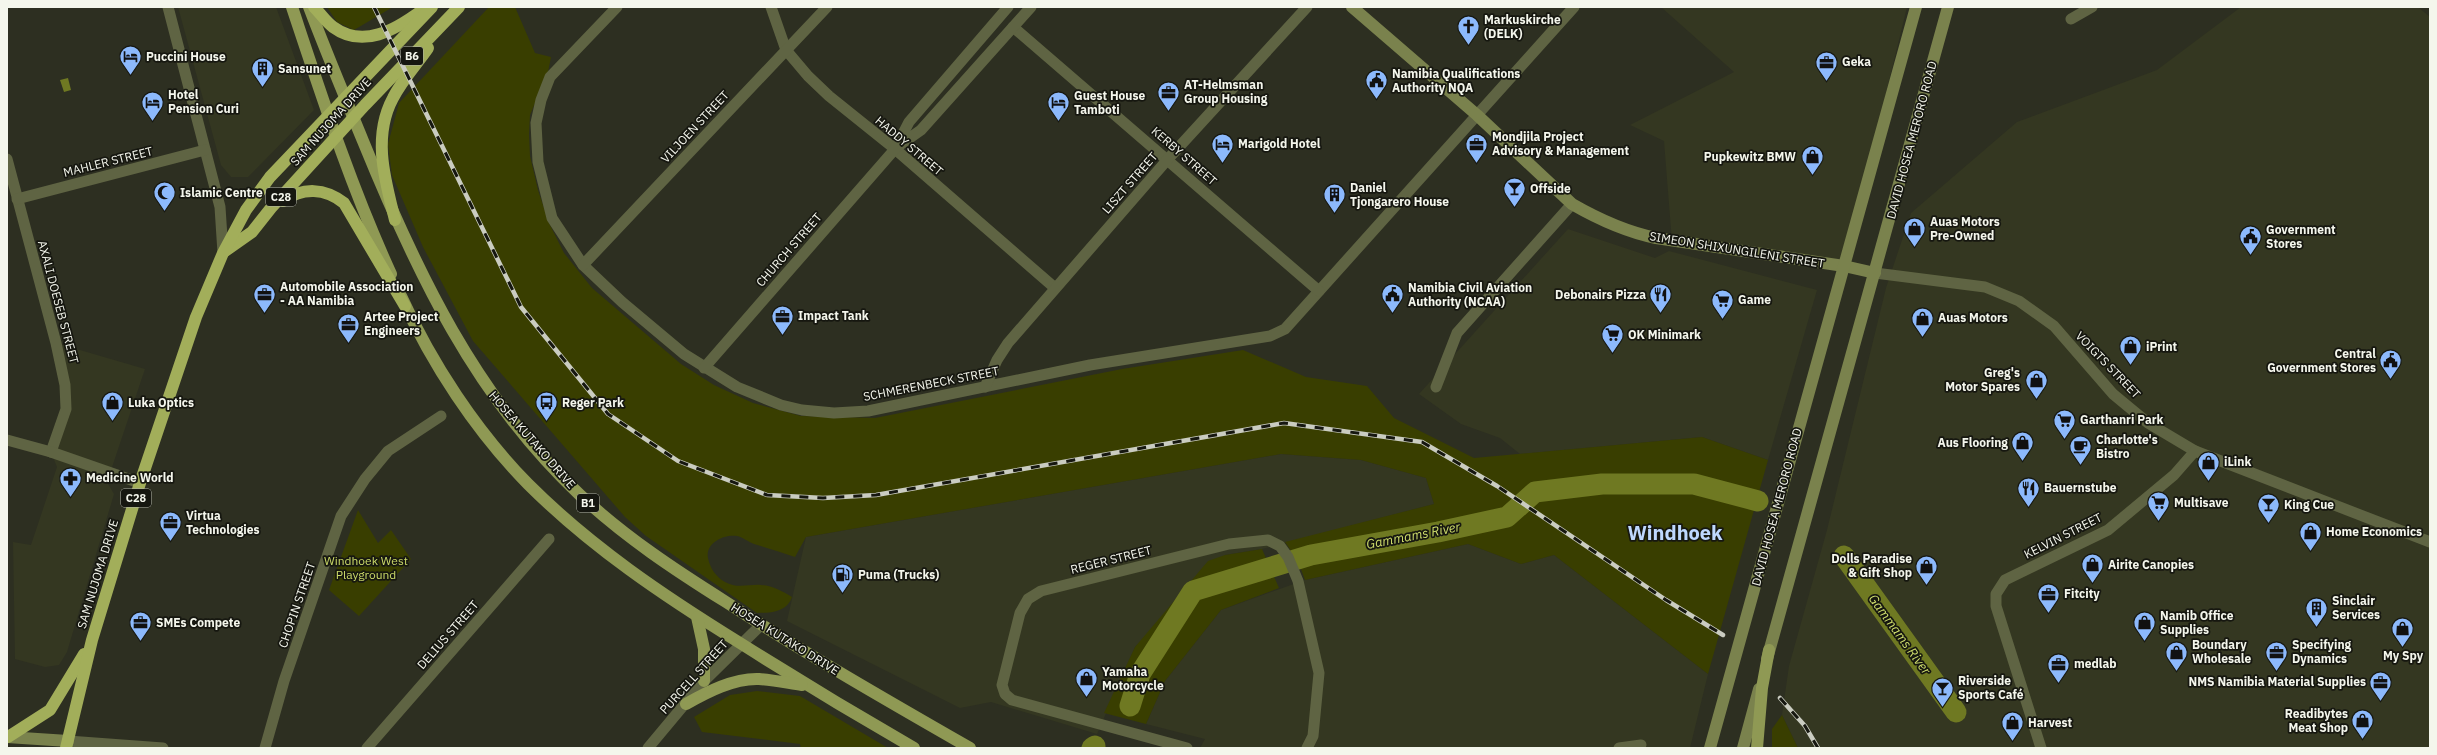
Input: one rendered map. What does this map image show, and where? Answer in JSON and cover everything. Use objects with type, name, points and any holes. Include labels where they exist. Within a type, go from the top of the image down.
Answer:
[{"type":"highway","points":[[314,7],[332,27],[359,38],[371,37],[400,26],[427,7]]},
{"type":"highway","name":"SAM NUJOMA DRIVE","points":[[67,744],[92,640],[140,483],[196,317],[223,252],[246,210],[270,178],[432,7]]},
{"type":"highway","name":"SAM NUJOMA DRIVE","points":[[223,252],[252,232],[271,208],[353,118],[455,10]]},
{"type":"highway","points":[[395,220],[381,155],[385,119],[392,98],[455,10]]},
{"type":"highway","points":[[271,208],[293,194],[304,191],[333,194],[344,203],[405,306]]},
{"type":"highway","points":[[8,737],[50,710],[92,640]]},
{"type":"main road","name":"B1","points":[[292,7],[328,117],[375,240],[405,306],[449,383],[487,436],[528,483],[615,561],[697,617],[807,686],[914,748]]},
{"type":"main road","name":"HOSEA KUTAKO DRIVE","points":[[309,7],[344,100],[353,118],[395,220],[444,320],[479,376],[550,464],[590,504],[653,555],[761,625],[970,748]]},
{"type":"main road","name":"SIMEON SHIXUNGILENI STREET","points":[[1352,7],[1477,115],[1572,204],[1590,214],[1638,235],[1672,242],[1844,266]]},
{"type":"main road","name":"DAVID HOSEA MERORO ROAD","points":[[1710,748],[1916,7]]},
{"type":"main road","name":"DAVID HOSEA MERORO ROAD","points":[[1743,748],[1948,7]]},
{"type":"main road","points":[[1844,266],[1875,272]]},
{"type":"main road","points":[[697,617],[704,649],[704,681]]},
{"type":"main road","points":[[1757,748],[1762,688],[1769,650]]},
{"type":"main road","points":[[686,704],[716,689],[736,682],[758,679],[807,686]]},
{"type":"main road","points":[[8,737],[67,744]]},
{"type":"street","points":[[168,7],[220,207],[223,252]]},
{"type":"street","name":"SCHMERENBECK STREET","points":[[617,7],[550,76],[541,100],[536,123],[538,162],[552,218],[583,265],[622,302],[704,368],[737,387],[780,405],[834,413],[899,406],[1090,365],[1270,336],[1285,329],[1574,7]]},
{"type":"street","name":"HADDY STREET","points":[[771,7],[786,50],[829,96],[895,149],[1054,288]]},
{"type":"street","name":"VILJOEN STREET","points":[[583,265],[827,7]]},
{"type":"street","name":"CHURCH STREET","points":[[704,368],[895,149],[910,122],[1008,7]]},
{"type":"street","name":"CHURCH STREET","points":[[895,149],[921,130],[1031,7]]},
{"type":"street","name":"LISZT STREET","points":[[985,387],[997,360],[1008,343],[1054,288],[1168,159],[1307,7]]},
{"type":"street","points":[[2071,19],[2076,18],[2092,7]]},
{"type":"street","name":"KERBY STREET","points":[[1014,27],[1319,291]]},
{"type":"street","name":"MAHLER STREET","points":[[17,199],[205,150]]},
{"type":"street","name":"AXALI DOESEB STREET","points":[[7,159],[66,385],[66,409],[51,452]]},
{"type":"street","points":[[1436,387],[1457,333],[1572,204]]},
{"type":"street","name":"VOIGTS STREET","points":[[1875,272],[1984,287],[2019,301],[2054,326],[2113,394],[2148,423],[2195,451],[2430,542]]},
{"type":"street","name":"CHOPIN STREET","points":[[265,748],[284,681],[341,516],[366,479],[388,452],[441,416]]},
{"type":"street","points":[[7,440],[51,452],[140,483]]},
{"type":"street","name":"KELVIN STREET","points":[[2041,748],[1996,606],[1996,594],[2005,580],[2108,530],[2174,475],[2195,451]]},
{"type":"street","name":"DELIUS STREET","points":[[367,748],[549,539]]},
{"type":"street","name":"REGER STREET","points":[[1187,748],[1008,697],[1002,685],[1020,613],[1028,599],[1042,591],[1229,544],[1268,540],[1280,546],[1288,557],[1298,581],[1319,673],[1313,736],[1307,748]]},
{"type":"street","name":"PURCELL STREET","points":[[648,748],[704,681],[761,625]]},
{"type":"street","points":[[67,744],[163,748]]},
{"type":"street","points":[[1619,748],[1641,745]]},
{"type":"shaded area","points":[[178,7],[276,7],[314,110],[248,177],[231,177],[221,165]]},
{"type":"shaded area","points":[[1661,7],[1907,7],[1844,266],[1672,242],[1664,141],[1630,125],[1734,72]]},
{"type":"shaded area","points":[[2241,7],[2418,7],[2430,17],[2430,748],[1798,748],[1782,715],[1789,666],[1827,530],[1886,288],[1911,213],[2017,122],[2157,70]]},
{"type":"shaded area","points":[[68,78],[71,90],[64,92],[60,80]]},
{"type":"shaded area","points":[[1568,229],[1655,258],[1669,251],[1817,290],[1768,460],[1702,437],[1520,454],[1500,438],[1461,424],[1419,394]]},
{"type":"shaded area","points":[[56,343],[145,369],[107,482],[114,494],[67,652],[59,665],[45,667],[15,659],[13,542],[31,545],[57,467],[51,452],[66,409]]},
{"type":"shaded area","points":[[1281,454],[1361,460],[1426,478],[1434,504],[1262,549],[1225,555],[1135,647],[1097,734],[991,702],[960,708],[787,621],[806,537]]},
{"type":"shaded area","points":[[1468,544],[1521,564],[1554,555],[1708,674],[1690,748],[1200,748],[1205,739],[1146,724],[1165,681],[1221,610],[1305,580]]},
{"type":"green space","points":[[327,7],[393,7],[354,30],[337,22]]},
{"type":"green space","points":[[489,7],[515,7],[535,53],[551,57],[548,72],[530,115],[530,156],[538,190],[549,223],[564,253],[592,288],[681,364],[714,385],[753,403],[801,416],[875,418],[1122,369],[1243,350],[1306,377],[1367,386],[1394,418],[1474,458],[1702,437],[1768,460],[1708,674],[1554,555],[1521,564],[1468,544],[1305,580],[1298,561],[1285,542],[1434,504],[1426,478],[1361,460],[1281,454],[806,537],[795,557],[754,544],[737,536],[727,536],[721,538],[712,544],[708,553],[710,565],[719,578],[734,585],[770,586],[792,597],[786,606],[778,611],[757,613],[646,536],[625,517],[473,341],[423,247],[392,175],[388,144],[399,103]]},
{"type":"green space","name":"Windhoek West Playground","points":[[358,510],[378,543],[391,530],[411,559],[359,616],[329,590]]},
{"type":"green space","points":[[1262,549],[1279,588],[1221,610],[1165,681],[1146,724],[1104,713],[1135,647],[1208,561],[1225,555]]},
{"type":"green space","points":[[757,691],[800,696],[888,748],[801,748],[800,744],[702,732],[694,717],[730,695]]},
{"type":"green space","points":[[1782,715],[1798,748],[1772,748],[1772,729]]},
{"type":"waterway","name":"Gammams River","points":[[1130,706],[1140,674],[1193,591],[1311,555],[1438,532],[1507,517],[1535,492],[1602,484],[1694,484],[1758,501]]},
{"type":"waterway","name":"Gammams River","points":[[1844,556],[1956,712]]},
{"type":"railway","points":[[374,7],[521,307],[608,414],[678,461],[767,495],[823,498],[876,495],[1284,423],[1422,442],[1497,486],[1666,600],[1723,635]]},
{"type":"railway","points":[[1780,698],[1805,726],[1818,748]]},
{"type":"place","name":"Markuskirche (DELK)","points":[[1468,46]]},
{"type":"place","name":"Puccini House","points":[[131,76]]},
{"type":"place","name":"Geka","points":[[1826,82]]},
{"type":"place","name":"Sansunet","points":[[262,88]]},
{"type":"place","name":"Namibia Qualifications Authority NQA","points":[[1376,100]]},
{"type":"place","name":"AT-Helmsman Group Housing","points":[[1169,112]]},
{"type":"place","name":"Hotel Pension Curi","points":[[153,122]]},
{"type":"place","name":"Guest House Tamboti","points":[[1059,122]]},
{"type":"place","name":"Marigold Hotel","points":[[1222,164]]},
{"type":"place","name":"Mondjila Project Advisory & Management","points":[[1477,164]]},
{"type":"place","name":"Pupkewitz BMW","points":[[1812,176]]},
{"type":"place","name":"Offside","points":[[1515,208]]},
{"type":"place","name":"Islamic Centre","points":[[165,212]]},
{"type":"place","name":"Daniel Tjongarero House","points":[[1334,214]]},
{"type":"place","name":"Auas Motors Pre-Owned","points":[[1914,248]]},
{"type":"place","name":"Government Stores","points":[[2250,256]]},
{"type":"place","name":"Automobile Association - AA Namibia","points":[[264,314]]},
{"type":"place","name":"Namibia Civil Aviation Authority (NCAA)","points":[[1392,314]]},
{"type":"place","name":"Debonairs Pizza","points":[[1661,314]]},
{"type":"place","name":"Game","points":[[1722,320]]},
{"type":"place","name":"Impact Tank","points":[[782,336]]},
{"type":"place","name":"Auas Motors","points":[[1922,338]]},
{"type":"place","name":"Artee Project Engineers","points":[[348,344]]},
{"type":"place","name":"OK Minimark","points":[[1612,354]]},
{"type":"place","name":"iPrint","points":[[2130,366]]},
{"type":"place","name":"Central Government Stores","points":[[2391,380]]},
{"type":"place","name":"Greg's Motor Spares","points":[[2036,400]]},
{"type":"place","name":"Luka Optics","points":[[113,422]]},
{"type":"place","name":"Reger Park","points":[[547,422]]},
{"type":"place","name":"Garthanri Park","points":[[2064,440]]},
{"type":"place","name":"Aus Flooring","points":[[2023,462]]},
{"type":"place","name":"Charlotte's Bistro","points":[[2081,466]]},
{"type":"place","name":"iLink","points":[[2209,482]]},
{"type":"place","name":"Medicine World","points":[[71,498]]},
{"type":"place","name":"Bauernstube","points":[[2028,508]]},
{"type":"place","name":"Multisave","points":[[2159,522]]},
{"type":"place","name":"King Cue","points":[[2269,524]]},
{"type":"place","name":"Virtua Technologies","points":[[171,542]]},
{"type":"place","name":"Home Economics","points":[[2310,552]]},
{"type":"place","name":"Airite Canopies","points":[[2093,584]]},
{"type":"place","name":"Dolls Paradise & Gift Shop","points":[[1927,586]]},
{"type":"place","name":"Puma (Trucks)","points":[[842,594]]},
{"type":"place","name":"Fitcity","points":[[2049,614]]},
{"type":"place","name":"Sinclair Services","points":[[2317,628]]},
{"type":"place","name":"SMEs Compete","points":[[140,642]]},
{"type":"place","name":"Namib Office Supplies","points":[[2144,642]]},
{"type":"place","name":"My Spy","points":[[2403,648]]},
{"type":"place","name":"Boundary Wholesale","points":[[2176,672]]},
{"type":"place","name":"Specifying Dynamics","points":[[2277,672]]},
{"type":"place","name":"medlab","points":[[2059,684]]},
{"type":"place","name":"Yamaha Motorcycle","points":[[1086,698]]},
{"type":"place","name":"NMS Namibia Material Supplies","points":[[2381,702]]},
{"type":"place","name":"Riverside Sports Café","points":[[1943,708]]},
{"type":"place","name":"Readibytes Meat Shop","points":[[2363,740]]},
{"type":"place","name":"Harvest","points":[[2012,742]]},
{"type":"district","name":"Windhoek","points":[[1675,533]]}]
